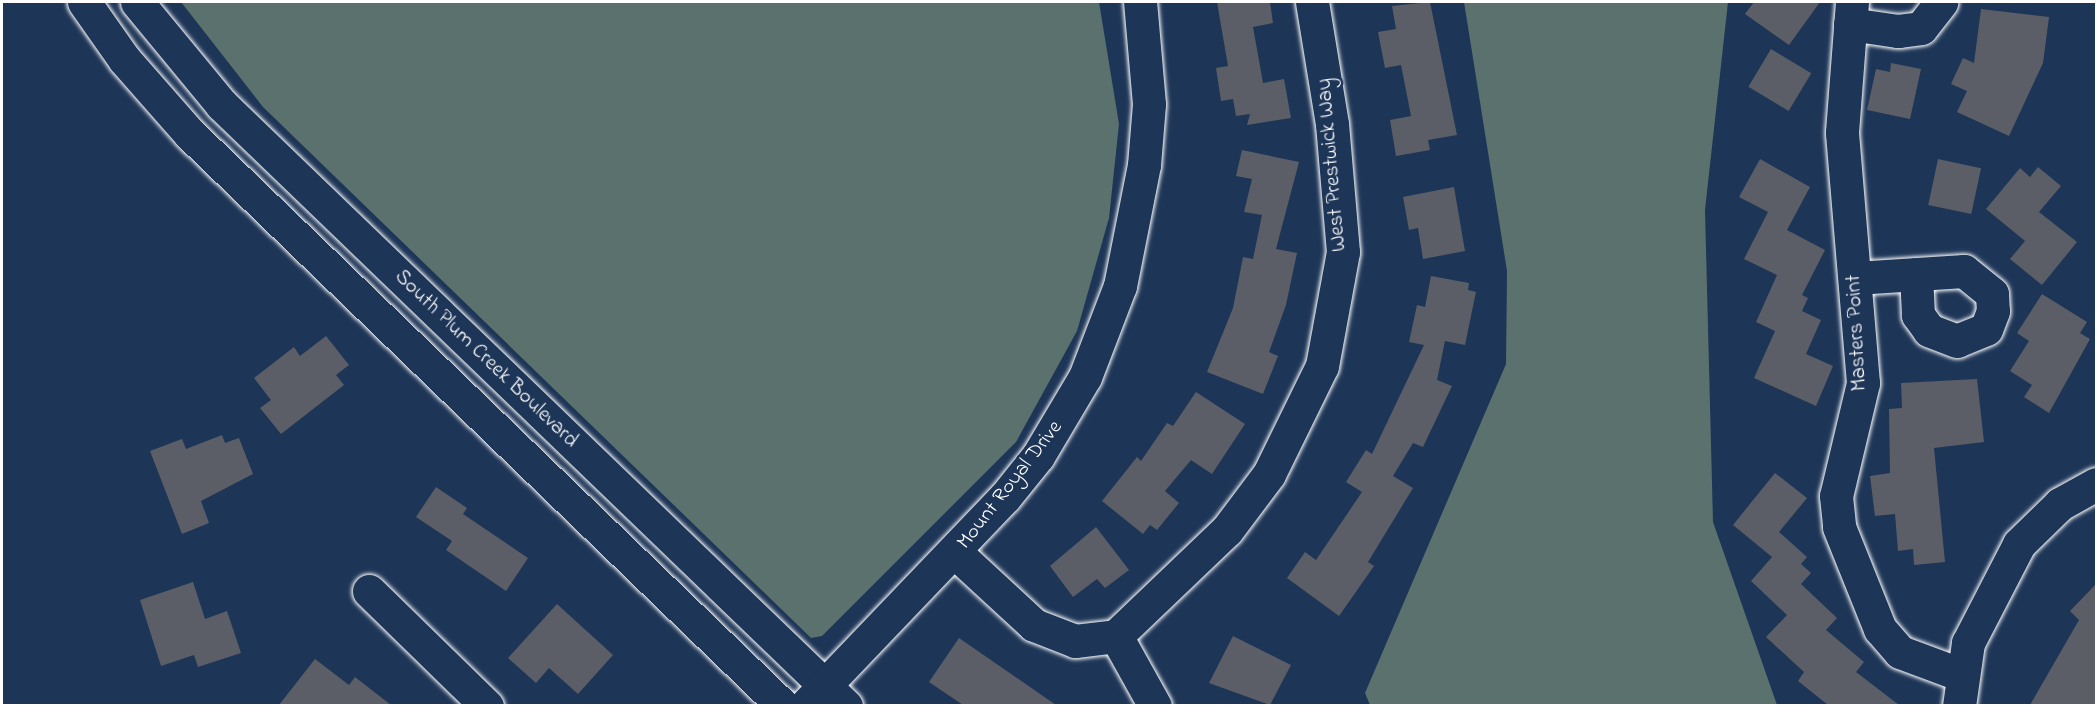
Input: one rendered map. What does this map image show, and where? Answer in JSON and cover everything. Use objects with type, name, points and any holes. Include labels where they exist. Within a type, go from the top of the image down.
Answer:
[{"type":"street","name":"South Plum Creek Boulevard","points":[[84,2],[124,59],[190,134],[783,705]]},
{"type":"street","name":"South Plum Creek Boulevard","points":[[137,2],[178,56],[237,119],[825,699]]},
{"type":"street","name":"Mount Royal Drive","points":[[825,699],[956,553],[1063,418],[1117,295],[1131,243],[1148,129],[1140,2]]},
{"type":"street","name":"West Prestwick Way","points":[[1116,636],[1227,530],[1269,474],[1322,366],[1343,252],[1332,124],[1312,2]]},
{"type":"street","points":[[1851,13],[1898,32],[1921,28],[1941,2]]},
{"type":"street","name":"Masters Point","points":[[1851,13],[1842,134],[1863,382],[1836,496],[1839,527],[1880,629],[1900,652],[1960,690]]},
{"type":"street","points":[[1855,278],[1916,274]]},
{"type":"street","points":[[1960,690],[1968,643],[2019,544],[2060,504],[2097,484]]},
{"type":"street","points":[[956,553],[1034,626],[1076,641],[1116,636],[1155,705]]},
{"type":"street","points":[[369,591],[487,705]]},
{"type":"green space","points":[[181,2],[1099,2],[1119,124],[1109,218],[1077,331],[1016,442],[822,636],[811,638],[263,107]]},
{"type":"green space","points":[[1464,2],[1728,2],[1705,210],[1713,522],[1777,705],[1370,705],[1365,693],[1506,364],[1507,271]]},
{"type":"building","points":[[1217,2],[1270,2],[1273,23],[1253,27],[1263,83],[1284,79],[1291,118],[1247,125],[1250,114],[1236,116],[1233,99],[1221,101],[1216,68],[1228,66]]},
{"type":"building","points":[[1430,2],[1457,135],[1428,140],[1430,150],[1396,156],[1390,120],[1411,116],[1401,65],[1385,68],[1378,32],[1396,29],[1392,6]]},
{"type":"building","points":[[1754,2],[1820,2],[1789,45],[1745,14]]},
{"type":"building","points":[[1981,9],[2049,17],[2043,63],[2009,136],[1957,112],[1967,91],[1951,84],[1963,58],[1974,63]]},
{"type":"building","points":[[1771,49],[1811,73],[1789,111],[1748,87]]},
{"type":"building","points":[[1891,63],[1921,69],[1910,119],[1867,110],[1876,69],[1890,72]]},
{"type":"building","points":[[1242,150],[1299,162],[1276,249],[1297,253],[1286,305],[1269,352],[1278,356],[1263,394],[1207,372],[1233,308],[1243,257],[1253,259],[1262,215],[1244,212],[1252,179],[1236,176]]},
{"type":"building","points":[[1760,159],[1810,187],[1787,230],[1825,250],[1802,295],[1808,298],[1802,311],[1821,320],[1806,354],[1833,366],[1816,406],[1754,378],[1775,331],[1756,322],[1777,275],[1744,259],[1768,212],[1739,197]]},
{"type":"building","points":[[1938,159],[1981,168],[1971,214],[1928,205]]},
{"type":"building","points":[[2038,167],[2061,186],[2039,212],[2077,242],[2042,285],[2010,259],[2025,241],[1986,209],[2020,168],[2030,177]]},
{"type":"building","points":[[1454,187],[1465,251],[1423,259],[1418,228],[1409,230],[1403,197]]},
{"type":"building","points":[[1431,276],[1469,283],[1468,290],[1476,292],[1465,345],[1445,341],[1437,380],[1452,386],[1423,447],[1413,443],[1393,476],[1413,488],[1368,562],[1374,566],[1339,616],[1287,578],[1305,552],[1316,560],[1362,492],[1346,482],[1366,450],[1372,454],[1424,345],[1409,342],[1417,305],[1425,307]]},
{"type":"building","points":[[2042,294],[2087,322],[2080,333],[2090,339],[2049,413],[2024,397],[2032,385],[2010,371],[2029,341],[2017,333]]},
{"type":"building","points":[[326,336],[349,365],[336,375],[344,385],[281,434],[260,408],[271,400],[254,378],[294,347],[300,356]]},
{"type":"building","points":[[1977,379],[1984,442],[1934,448],[1945,562],[1914,565],[1913,549],[1898,551],[1895,514],[1875,516],[1870,476],[1890,473],[1889,409],[1902,408],[1901,383]]},
{"type":"building","points":[[1196,392],[1245,424],[1212,474],[1191,460],[1165,491],[1179,503],[1157,530],[1150,525],[1143,534],[1102,501],[1137,457],[1141,461],[1167,423],[1173,426]]},
{"type":"building","points":[[222,435],[225,443],[239,438],[253,474],[201,501],[209,523],[182,534],[150,451],[182,439],[186,449]]},
{"type":"building","points":[[1775,473],[1807,498],[1779,532],[1807,557],[1801,564],[1811,573],[1801,584],[1837,618],[1826,630],[1864,662],[1856,672],[1899,705],[1828,705],[1798,681],[1804,672],[1766,637],[1787,615],[1751,581],[1772,557],[1733,525]]},
{"type":"building","points":[[436,487],[467,508],[463,514],[528,558],[506,591],[446,550],[452,541],[416,517]]},
{"type":"building","points":[[1096,527],[1129,570],[1105,588],[1097,579],[1073,597],[1050,566]]},
{"type":"building","points":[[193,582],[205,619],[227,611],[241,653],[198,667],[194,655],[161,666],[140,600]]},
{"type":"building","points":[[2097,583],[2097,705],[2030,705],[2079,620],[2070,611]]},
{"type":"building","points":[[557,604],[613,655],[578,694],[549,668],[536,683],[508,658]]},
{"type":"building","points":[[1233,636],[1291,665],[1270,705],[1209,683]]},
{"type":"building","points":[[959,638],[1056,705],[963,705],[929,682]]},
{"type":"building","points":[[315,659],[349,685],[355,677],[391,705],[279,705]]}]
